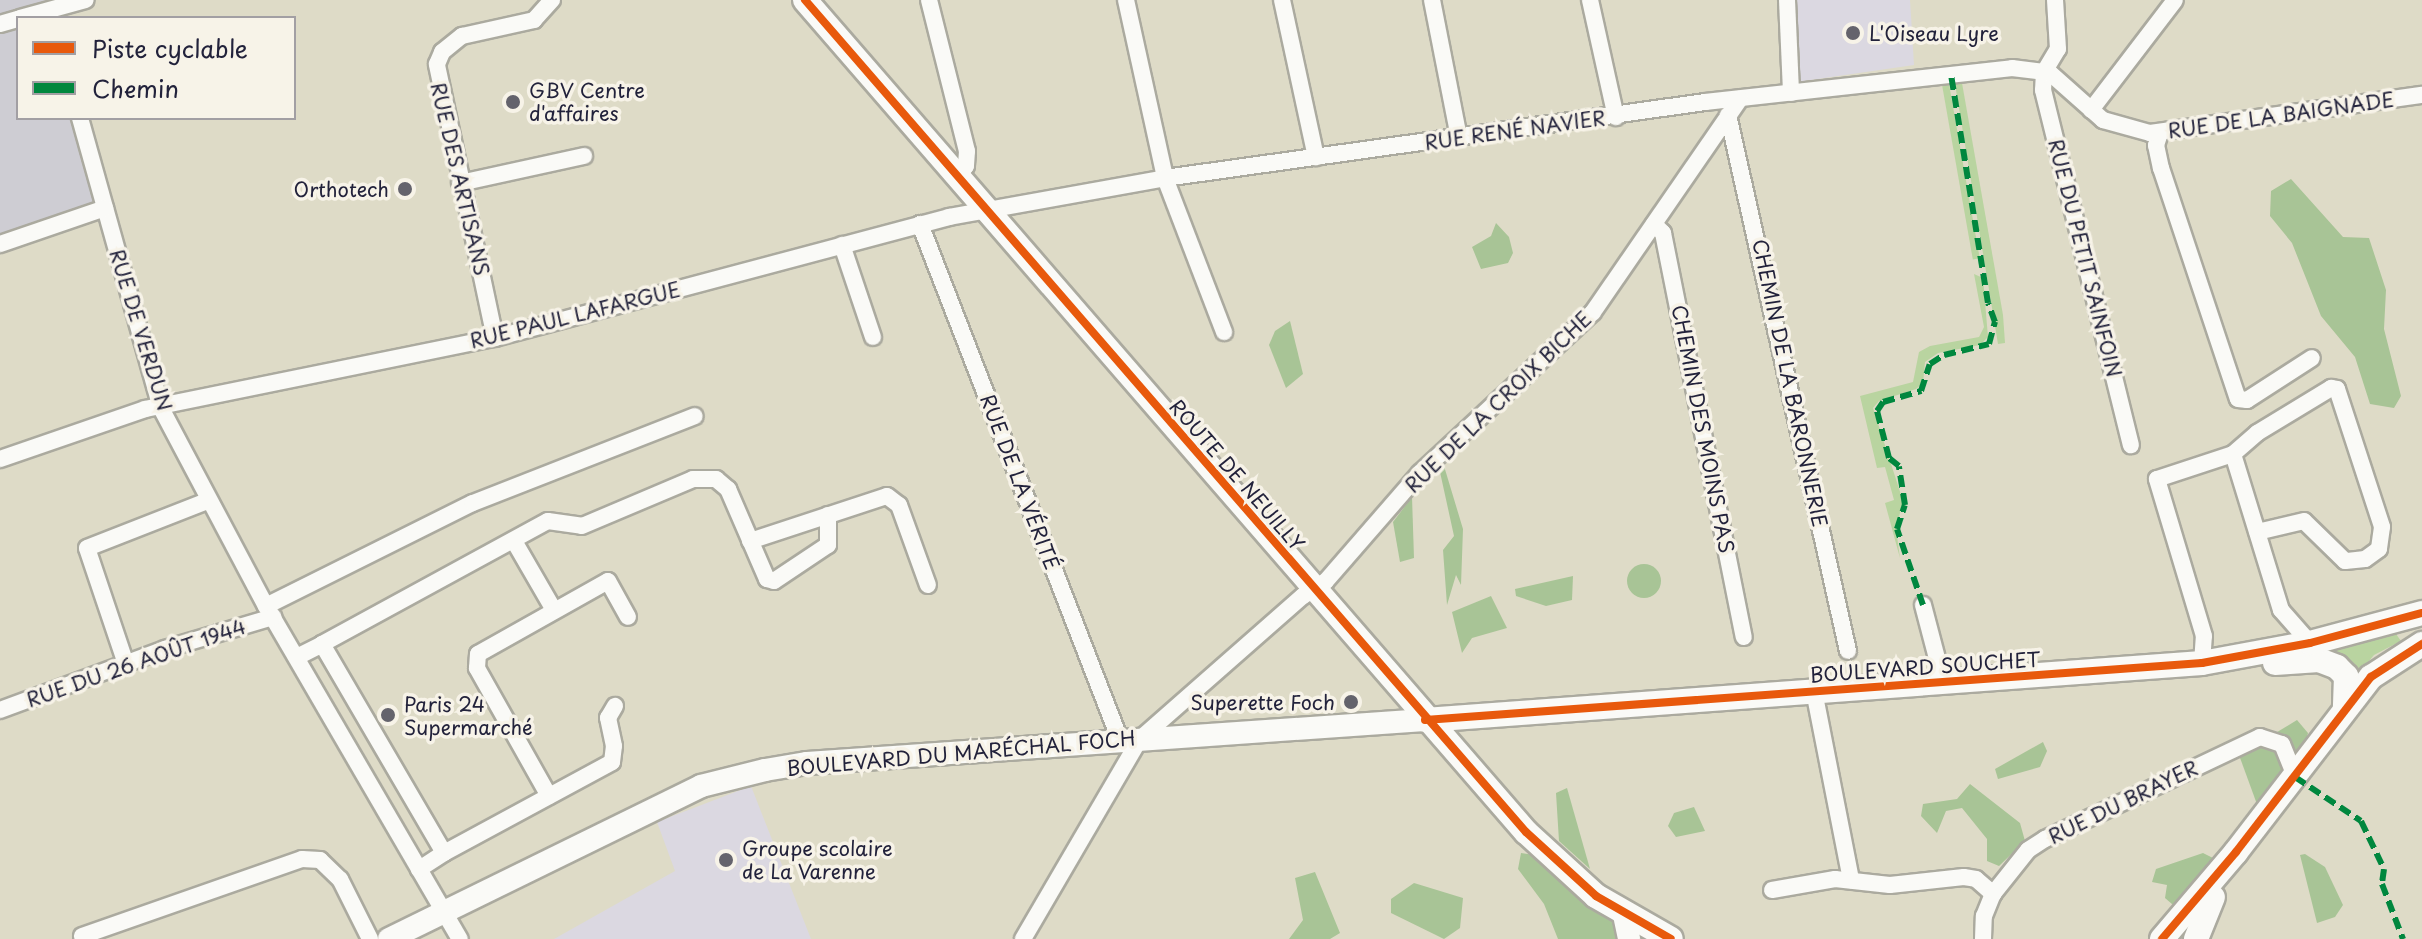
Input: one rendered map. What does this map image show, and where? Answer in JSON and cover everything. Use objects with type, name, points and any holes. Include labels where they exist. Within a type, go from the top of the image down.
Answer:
[{"type":"main road","name":"ROUTE DE NEUILLY","points":[[805,0],[1425,720],[1570,877],[1636,930],[1671,939]]},
{"type":"main road","name":"BOULEVARD SOUCHET","points":[[1425,720],[2202,663],[2310,643],[2422,613]]},
{"type":"main road","points":[[2162,939],[2236,852],[2345,709],[2383,666],[2422,644]]},
{"type":"main road","points":[[2245,656],[2279,664],[2329,662],[2346,676],[2345,709]]},
{"type":"main road","name":"BOULEVARD DU MARÉCHAL FOCH","points":[[389,939],[701,786],[807,763],[1425,720]]},
{"type":"main road","points":[[2196,939],[2236,852]]},
{"type":"street","points":[[52,14],[86,0]]},
{"type":"street","name":"RUE DES ARTISANS","points":[[495,338],[436,75],[442,52],[462,36],[534,20],[552,0]]},
{"type":"street","points":[[929,0],[967,151],[966,166],[958,176]]},
{"type":"street","points":[[1126,0],[1165,178],[1224,332]]},
{"type":"street","points":[[1282,0],[1316,157]]},
{"type":"street","points":[[1432,0],[1459,137]]},
{"type":"street","points":[[1590,0],[1616,117]]},
{"type":"street","points":[[1787,0],[1791,93]]},
{"type":"street","points":[[2044,72],[2058,49],[2055,0]]},
{"type":"street","points":[[2091,110],[2175,0]]},
{"type":"street","name":"RUE RENÉ NAVIER","points":[[987,211],[1165,178],[1740,99],[2007,69],[2044,72]]},
{"type":"street","name":"RUE DE LA BAIGNADE","points":[[2044,72],[2091,110],[2122,129],[2160,133],[2422,95]]},
{"type":"street","name":"RUE DU PETIT SAINFOIN","points":[[2044,72],[2043,90],[2131,445]]},
{"type":"street","name":"RUE DE LA CROIX BICHE","points":[[1023,939],[1130,739],[1313,588],[1326,581],[1444,449],[1593,312],[1740,99]]},
{"type":"street","name":"CHEMIN DE LA BARONNERIE","points":[[1728,115],[1848,651]]},
{"type":"street","name":"RUE DE VERDUN","points":[[81,120],[161,408],[207,501],[460,939]]},
{"type":"street","points":[[2160,133],[2156,145],[2161,168],[2238,399],[2247,400],[2312,358]]},
{"type":"street","points":[[460,183],[584,156]]},
{"type":"street","points":[[0,244],[105,208]]},
{"type":"street","name":"RUE PAUL LAFARGUE","points":[[0,459],[161,408],[338,367],[495,338],[920,224],[987,211]]},
{"type":"street","name":"RUE DE LA VÉRITÉ","points":[[920,224],[1130,739]]},
{"type":"street","name":"CHEMIN DES MOINS PAS","points":[[1654,224],[1663,233],[1744,637]]},
{"type":"street","points":[[842,245],[873,337]]},
{"type":"street","points":[[2202,663],[2204,636],[2157,479],[2233,454],[2257,433],[2331,388],[2337,389],[2384,540],[2379,549],[2354,562],[2345,561],[2304,521],[2257,532]]},
{"type":"street","name":"RUE DU 26 AOÛT 1944","points":[[0,710],[269,611],[473,503],[695,416]]},
{"type":"street","points":[[2233,454],[2281,610],[2310,643]]},
{"type":"street","points":[[297,657],[548,521],[582,526],[693,479],[716,479],[728,489],[767,579],[774,581],[828,545],[828,515]]},
{"type":"street","points":[[750,541],[875,498],[895,500],[928,585]]},
{"type":"street","points":[[126,664],[87,548],[207,501]]},
{"type":"street","points":[[514,541],[554,610]]},
{"type":"street","points":[[549,796],[477,668],[478,654],[608,581],[628,617]]},
{"type":"street","points":[[1923,605],[1943,681]]},
{"type":"street","points":[[322,644],[444,853]]},
{"type":"street","points":[[1814,691],[1851,880]]},
{"type":"street","points":[[419,869],[612,762],[614,746],[607,726],[615,706]]},
{"type":"street","name":"RUE DU BRAYER","points":[[1983,939],[1984,916],[1993,894],[2028,850],[2045,839],[2260,737],[2282,744],[2295,777]]},
{"type":"street","points":[[82,936],[302,859],[320,860],[340,879],[370,939]]},
{"type":"street","points":[[1772,890],[1851,880],[1890,885],[1964,877],[1976,879],[1993,894]]},
{"type":"shaded area","points":[[0,0],[86,0],[51,10],[52,16],[16,16],[16,120],[81,120],[105,208],[0,244]]},
{"type":"shaded area","name":"L'Oiseau Lyre","points":[[1792,0],[1910,0],[1914,65],[1797,82]]},
{"type":"shaded area","name":"Groupe scolaire de La Varenne","points":[[751,786],[811,939],[554,939],[675,871],[657,822]]},
{"type":"green space","points":[[1962,83],[2003,315],[2005,343],[1998,344],[1955,84]]},
{"type":"green space","points":[[1949,84],[1980,258],[1973,260],[1942,85]]},
{"type":"green space","points":[[2291,179],[2343,237],[2369,238],[2386,290],[2384,329],[2401,396],[2394,408],[2370,404],[2355,357],[2321,316],[2292,243],[2270,216],[2271,191]]},
{"type":"green space","points":[[1496,223],[1509,237],[1513,253],[1508,263],[1481,269],[1472,247],[1491,236]]},
{"type":"green space","points":[[1974,274],[1983,278],[1988,337],[1980,345],[1938,353],[1925,362],[1923,383],[1916,389],[1879,401],[1873,408],[1903,501],[1896,529],[1900,558],[1885,503],[1894,500],[1885,467],[1877,468],[1860,396],[1913,382],[1919,352],[1930,346],[1979,337],[1984,327]]},
{"type":"green space","points":[[1290,321],[1303,374],[1286,388],[1269,345],[1275,331]]},
{"type":"green space","points":[[1444,466],[1463,529],[1461,585],[1456,575],[1447,605],[1443,550],[1454,536],[1440,472]]},
{"type":"green space","points":[[1412,497],[1414,558],[1400,562],[1393,522]]},
{"type":"green space","points":[[1644,564],[1656,569],[1661,581],[1656,593],[1644,598],[1632,593],[1627,581],[1632,569]]},
{"type":"green space","points":[[1573,576],[1572,600],[1546,606],[1516,596],[1515,589]]},
{"type":"green space","points":[[1491,596],[1507,628],[1472,638],[1462,653],[1452,612]]},
{"type":"green space","points":[[2396,634],[2401,641],[2374,655],[2353,680],[2295,656]]},
{"type":"green space","points":[[2297,720],[2308,733],[2305,744],[2258,807],[2239,755]]},
{"type":"green space","points":[[2043,742],[2047,751],[2040,767],[1998,779],[1995,769]]},
{"type":"green space","points":[[1970,784],[2020,823],[2025,841],[1999,866],[1987,861],[1987,839],[1962,808],[1946,811],[1937,833],[1921,816],[1923,804],[1957,799]]},
{"type":"green space","points":[[1567,788],[1590,869],[1559,841],[1556,793]]},
{"type":"green space","points":[[1694,807],[1705,831],[1676,837],[1668,826],[1674,813]]},
{"type":"green space","points":[[1521,853],[1535,855],[1612,917],[1616,939],[1558,939],[1544,904],[1518,869]]},
{"type":"green space","points":[[2203,853],[2217,860],[2179,910],[2165,898],[2167,885],[2152,882],[2156,869]]},
{"type":"green space","points":[[2305,854],[2325,867],[2343,905],[2335,917],[2317,923],[2300,855]]},
{"type":"green space","points":[[1315,872],[1340,933],[1330,939],[1289,939],[1303,920],[1295,878]]},
{"type":"green space","points":[[1414,883],[1463,898],[1460,928],[1444,939],[1391,913],[1391,899]]},
{"type":"marked path","points":[[1923,605],[1897,529],[1905,505],[1899,466],[1889,458],[1877,411],[1883,402],[1921,391],[1930,364],[1944,355],[1989,344],[1995,322],[1988,303],[1951,75]]},
{"type":"marked path","points":[[2295,777],[2361,821],[2384,869],[2382,884],[2403,939]]},
{"type":"cycle path","points":[[805,0],[1526,832],[1596,896],[1671,939]]},
{"type":"cycle path","points":[[1425,720],[2202,663],[2310,643],[2422,613]]},
{"type":"cycle path","points":[[2162,939],[2236,852],[2371,677],[2422,644]]},
{"type":"place","name":"L'Oiseau Lyre","points":[[1853,33]]},
{"type":"place","name":"GBV Centre d'affaires","points":[[513,102]]},
{"type":"place","name":"Orthotech","points":[[405,189]]},
{"type":"place","name":"Superette Foch","points":[[1351,702]]},
{"type":"place","name":"Paris 24 Supermarché","points":[[388,715]]},
{"type":"place","name":"Groupe scolaire de La Varenne","points":[[726,860]]}]
